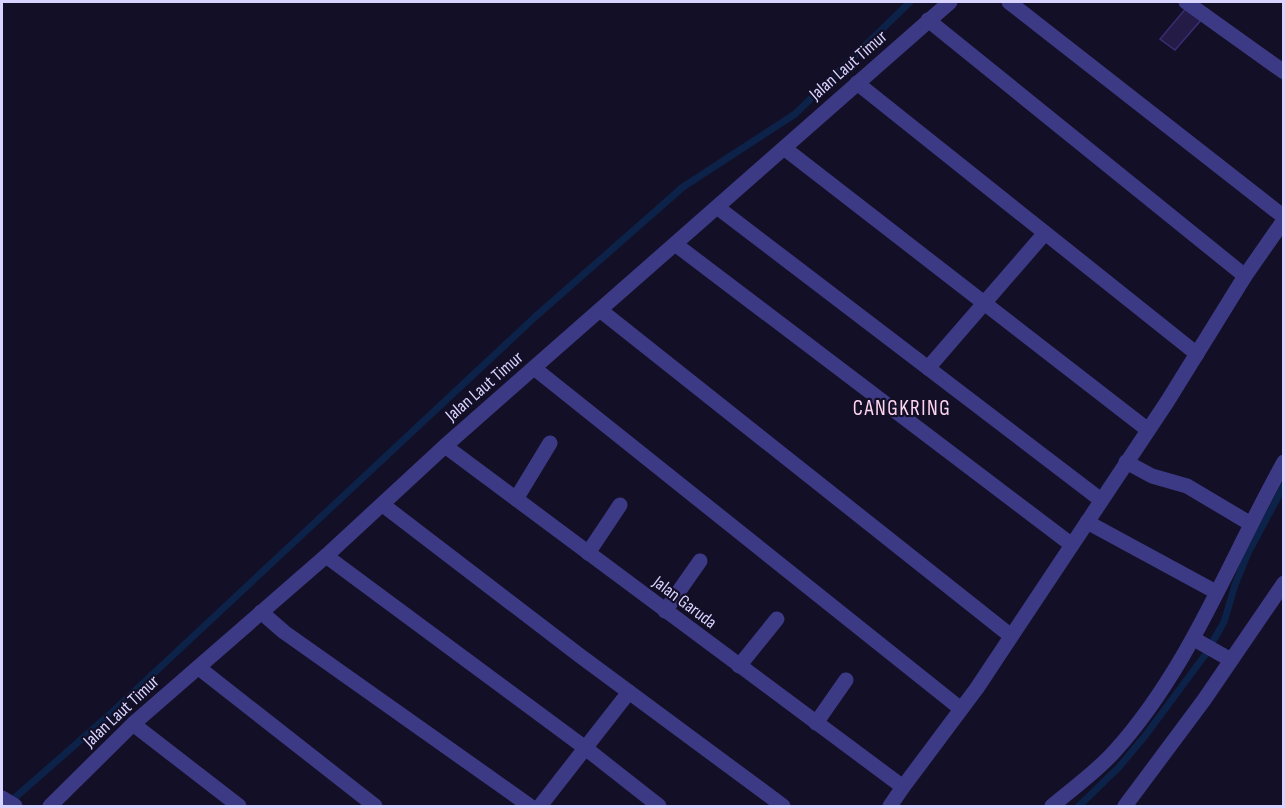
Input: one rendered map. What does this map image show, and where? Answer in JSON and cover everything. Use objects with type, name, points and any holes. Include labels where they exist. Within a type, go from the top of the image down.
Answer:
[{"type":"street","name":"Jalan Laut Timur","points":[[50,807],[133,724],[326,556],[445,446],[950,2]]},
{"type":"street","points":[[890,807],[1011,636],[1148,430],[1245,276],[1278,242],[1284,219],[1009,2]]},
{"type":"street","points":[[1186,2],[1284,72]]},
{"type":"street","points":[[928,20],[1245,276]]},
{"type":"street","points":[[857,83],[1197,354]]},
{"type":"street","points":[[784,148],[1148,430]]},
{"type":"street","points":[[717,207],[1101,500]]},
{"type":"street","points":[[928,368],[1044,233]]},
{"type":"street","points":[[675,244],[1071,545]]},
{"type":"street","points":[[600,310],[1011,636]]},
{"type":"street","points":[[534,368],[961,709]]},
{"type":"street","points":[[516,499],[550,443]]},
{"type":"street","name":"Jalan Garuda","points":[[445,446],[903,787]]},
{"type":"street","points":[[1126,462],[1152,476],[1188,486],[1251,524]]},
{"type":"street","points":[[1052,807],[1113,753],[1170,680],[1203,644],[1216,592],[1284,462]]},
{"type":"street","points":[[383,505],[783,807]]},
{"type":"street","points":[[588,553],[620,505]]},
{"type":"street","points":[[1087,522],[1216,592]]},
{"type":"street","points":[[326,556],[584,747],[659,807]]},
{"type":"street","points":[[665,611],[700,561]]},
{"type":"street","points":[[1125,807],[1204,700],[1284,583]]},
{"type":"street","points":[[261,612],[284,632],[530,807]]},
{"type":"street","points":[[739,666],[777,619]]},
{"type":"street","points":[[1203,644],[1231,660]]},
{"type":"street","points":[[199,668],[375,807]]},
{"type":"street","points":[[816,723],[846,680]]},
{"type":"street","points":[[540,807],[584,747],[629,692]]},
{"type":"street","points":[[133,724],[239,807]]},
{"type":"building","points":[[1187,7],[1202,19],[1175,50],[1160,39]]},
{"type":"waterway","points":[[10,802],[108,716],[535,317],[683,187],[795,114],[910,2]]},
{"type":"waterway","points":[[1079,806],[1119,767],[1145,736],[1205,655],[1224,622],[1248,553],[1284,486]]},
{"type":"district","name":"CANGKRING","points":[[902,408]]}]
